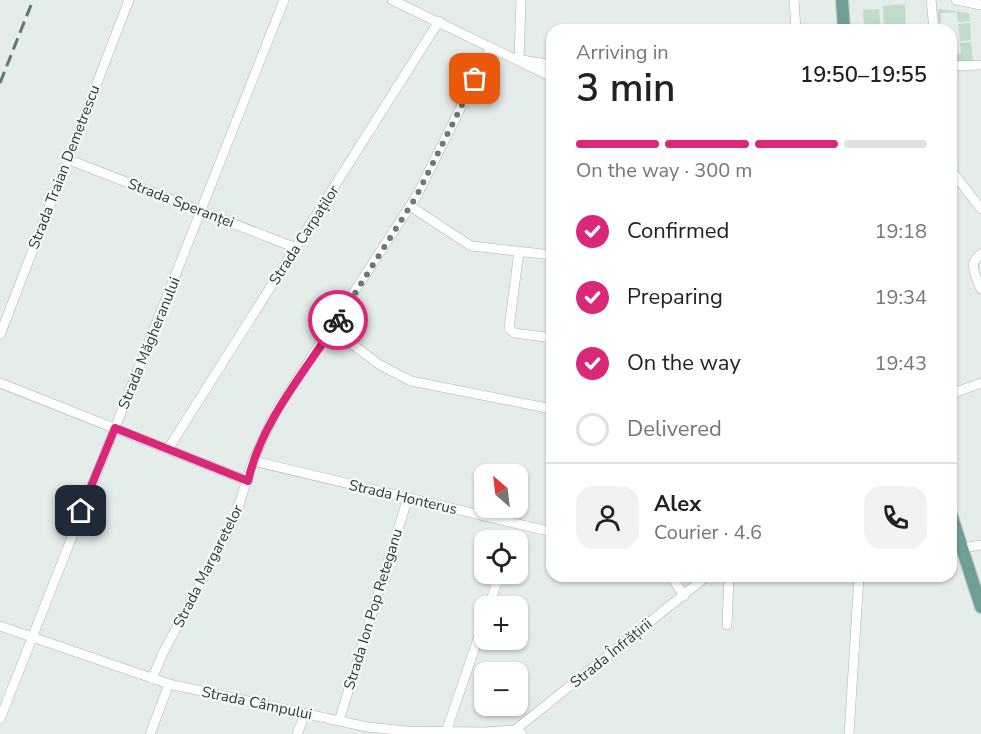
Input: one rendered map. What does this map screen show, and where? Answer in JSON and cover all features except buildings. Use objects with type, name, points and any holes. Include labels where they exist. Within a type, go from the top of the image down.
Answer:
[{"type":"main road","points":[[842,0],[844,24]]},
{"type":"main road","points":[[957,533],[981,607]]},
{"type":"street","name":"Strada Traian Demetrescu","points":[[0,335],[4,312],[129,0]]},
{"type":"street","name":"Strada Măgheranului","points":[[0,718],[284,0]]},
{"type":"street","points":[[392,0],[546,73]]},
{"type":"street","points":[[519,60],[521,0]]},
{"type":"street","points":[[794,0],[796,24]]},
{"type":"street","points":[[931,0],[933,24]]},
{"type":"street","points":[[956,0],[981,5]]},
{"type":"street","name":"Strada Carpaților","points":[[168,449],[439,21]]},
{"type":"street","name":"Strada Margaretelor","points":[[152,679],[162,655],[234,520],[253,460],[275,413],[410,206],[491,47]]},
{"type":"street","points":[[519,60],[546,64]]},
{"type":"street","points":[[957,66],[981,65]]},
{"type":"street","name":"Strada Speranței","points":[[67,159],[296,248]]},
{"type":"street","points":[[957,178],[981,209]]},
{"type":"street","points":[[410,206],[471,246],[546,254]]},
{"type":"street","points":[[519,252],[509,328],[514,333],[546,337]]},
{"type":"street","points":[[981,254],[975,258],[972,266],[981,289]]},
{"type":"street","points":[[332,328],[374,361],[411,381],[546,408]]},
{"type":"street","points":[[0,383],[248,481]]},
{"type":"street","points":[[957,392],[981,383]]},
{"type":"street","name":"Strada Honterus","points":[[253,460],[546,531]]},
{"type":"street","name":"Strada Ion Pop Reteganu","points":[[339,721],[408,498]]},
{"type":"street","points":[[962,548],[981,545]]},
{"type":"street","points":[[675,582],[684,596]]},
{"type":"street","name":"Strada Înfrățirii","points":[[518,732],[700,582]]},
{"type":"street","points":[[727,625],[729,582]]},
{"type":"street","points":[[849,734],[859,582]]},
{"type":"street","name":"Strada Câmpului","points":[[0,626],[169,684],[391,732],[518,732]]},
{"type":"street","points":[[447,732],[474,650]]},
{"type":"street","points":[[150,734],[169,684]]},
{"type":"street","points":[[297,734],[305,714]]},
{"type":"green space","points":[[905,4],[906,24],[884,24],[883,6]]},
{"type":"green space","points":[[879,9],[880,24],[864,24],[863,10]]},
{"type":"green space","points":[[938,9],[969,13],[970,21],[958,22],[957,12],[941,13],[941,23],[937,24]]},
{"type":"green space","points":[[970,23],[971,40],[960,41],[958,24]]},
{"type":"green space","points":[[971,42],[973,63],[957,64],[957,54],[961,54],[960,43]]},
{"type":"railway","points":[[0,83],[33,0]]},
{"type":"way so far","points":[[338,320],[416,197],[475,79]]},
{"type":"route","points":[[81,511],[115,428],[248,481],[253,460],[275,413],[338,320]]}]
